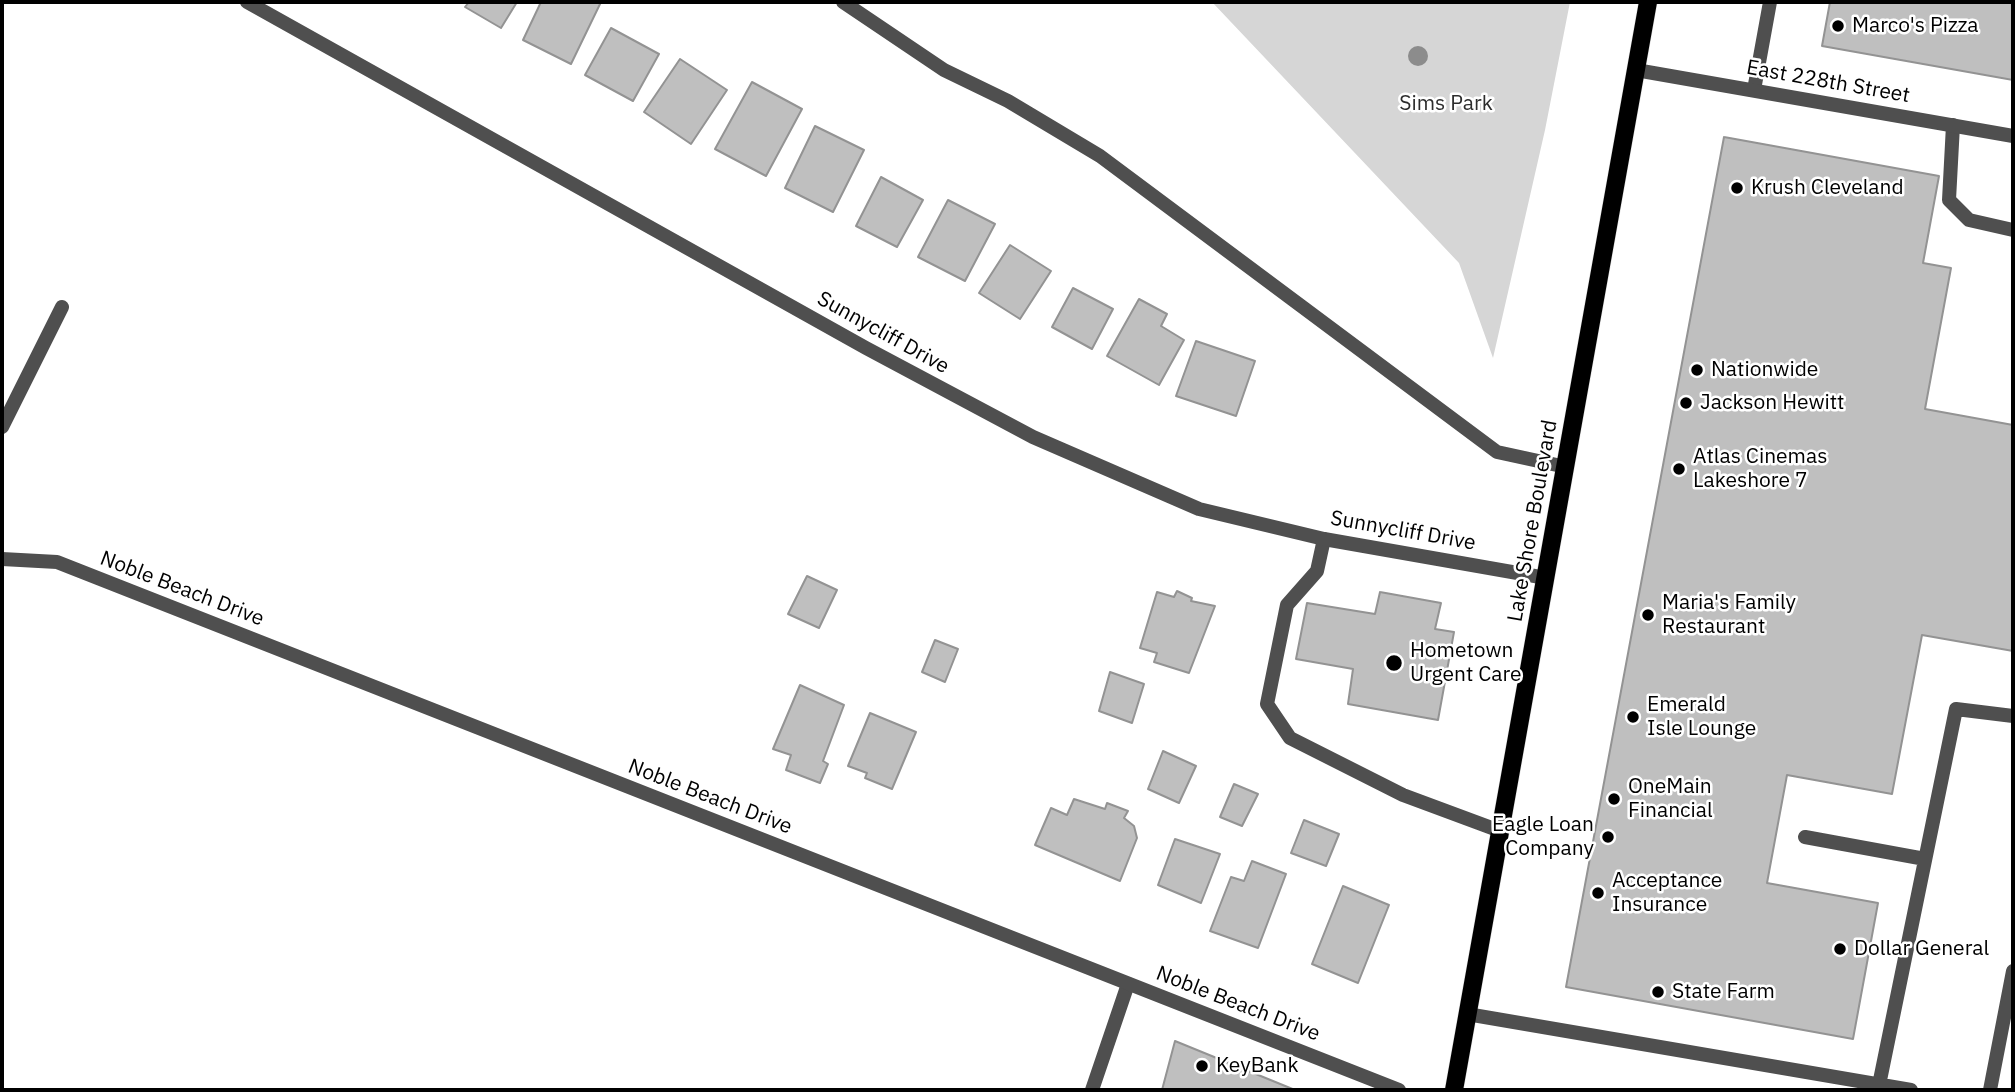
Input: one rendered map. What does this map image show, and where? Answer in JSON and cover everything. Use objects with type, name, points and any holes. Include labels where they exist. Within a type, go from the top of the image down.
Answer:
[{"type":"main road","name":"Lake Shore Boulevard","points":[[1454,1090],[1648,2]]},
{"type":"street","name":"Sunnycliff Drive","points":[[247,2],[866,348],[1033,437],[1199,509],[1324,538],[1546,578]]},
{"type":"street","points":[[843,2],[867,9],[944,69],[1008,101],[1100,156],[1497,452],[1566,467]]},
{"type":"street","points":[[1754,90],[1770,2]]},
{"type":"street","name":"East 228th Street","points":[[1636,70],[2013,136]]},
{"type":"street","points":[[1953,125],[1949,200],[1969,220],[2013,230]]},
{"type":"street","points":[[2,427],[62,307]]},
{"type":"street","points":[[1324,538],[1317,570],[1287,605],[1267,704],[1290,738],[1403,795],[1500,831]]},
{"type":"street","name":"Noble Beach Drive","points":[[2,559],[57,562],[1399,1090]]},
{"type":"street","points":[[1879,1085],[1956,709],[2013,716]]},
{"type":"street","points":[[1805,837],[1925,859]]},
{"type":"street","points":[[1990,1090],[2013,971]]},
{"type":"street","points":[[1092,1090],[1128,984]]},
{"type":"street","points":[[1467,1014],[1911,1090]]},
{"type":"green space","name":"Sims Park","points":[[1212,2],[1570,2],[1545,130],[1493,358],[1459,263]]},
{"type":"building","points":[[469,2],[517,2],[501,28],[465,7]]},
{"type":"building","points":[[541,2],[601,2],[571,64],[523,40]]},
{"type":"building","points":[[1830,2],[2013,2],[2013,80],[1822,46]]},
{"type":"building","points":[[611,28],[659,54],[633,101],[585,75]]},
{"type":"building","points":[[680,59],[727,90],[691,144],[644,112]]},
{"type":"building","points":[[752,82],[802,109],[766,176],[715,149]]},
{"type":"building","points":[[815,126],[864,150],[833,212],[785,188]]},
{"type":"building","points":[[1724,137],[1939,176],[1923,263],[1951,268],[1925,409],[2013,425],[2013,651],[1922,635],[1892,794],[1787,775],[1767,883],[1878,903],[1853,1039],[1566,987]]},
{"type":"building","points":[[881,177],[923,200],[897,247],[856,226]]},
{"type":"building","points":[[948,200],[995,224],[965,281],[918,257]]},
{"type":"building","points":[[1010,245],[1051,271],[1020,319],[979,293]]},
{"type":"building","points":[[1073,288],[1113,309],[1092,349],[1052,327]]},
{"type":"building","points":[[1139,299],[1167,314],[1161,326],[1184,340],[1159,385],[1107,356]]},
{"type":"building","points":[[1196,341],[1255,361],[1236,416],[1176,396]]},
{"type":"building","points":[[807,576],[837,590],[819,628],[788,614]]},
{"type":"building","points":[[1177,591],[1192,598],[1191,601],[1215,606],[1189,673],[1154,662],[1157,653],[1140,648],[1157,592],[1174,597]]},
{"type":"building","points":[[1380,592],[1441,603],[1435,629],[1454,632],[1438,720],[1348,704],[1353,669],[1296,659],[1307,603],[1375,614]]},
{"type":"building","points":[[935,640],[958,649],[945,682],[922,672]]},
{"type":"building","points":[[1110,672],[1144,684],[1132,723],[1099,711]]},
{"type":"building","points":[[800,685],[844,705],[823,761],[828,764],[820,783],[786,770],[791,755],[773,749]]},
{"type":"building","points":[[870,713],[916,732],[892,789],[865,778],[867,773],[848,766]]},
{"type":"building","points":[[1163,751],[1196,766],[1179,803],[1148,789]]},
{"type":"building","points":[[1234,784],[1258,794],[1242,826],[1220,817]]},
{"type":"building","points":[[1074,799],[1105,809],[1107,803],[1128,811],[1124,818],[1134,826],[1137,838],[1120,881],[1035,845],[1051,808],[1067,815]]},
{"type":"building","points":[[1304,820],[1339,834],[1326,866],[1291,853]]},
{"type":"building","points":[[1175,839],[1220,854],[1201,903],[1158,885]]},
{"type":"building","points":[[1252,861],[1286,874],[1258,948],[1210,931],[1231,877],[1244,881]]},
{"type":"building","points":[[1343,886],[1389,905],[1358,983],[1312,964]]},
{"type":"building","name":"KeyBank","points":[[1175,1041],[1295,1090],[1162,1090]]},
{"type":"place","name":"Marco's Pizza","points":[[1838,26]]},
{"type":"place","name":"Krush Cleveland","points":[[1737,188]]},
{"type":"place","name":"Nationwide","points":[[1697,370]]},
{"type":"place","name":"Jackson Hewitt","points":[[1686,403]]},
{"type":"place","name":"Atlas Cinemas Lakeshore 7","points":[[1679,469]]},
{"type":"place","name":"Maria's Family Restaurant","points":[[1648,615]]},
{"type":"place","name":"Hometown Urgent Care","points":[[1394,663]]},
{"type":"place","name":"Emerald Isle Lounge","points":[[1633,717]]},
{"type":"place","name":"OneMain Financial","points":[[1614,799]]},
{"type":"place","name":"Eagle Loan Company","points":[[1608,837]]},
{"type":"place","name":"Acceptance Insurance","points":[[1598,893]]},
{"type":"place","name":"Dollar General","points":[[1840,949]]},
{"type":"place","name":"State Farm","points":[[1658,992]]},
{"type":"place","name":"KeyBank","points":[[1202,1066]]}]
